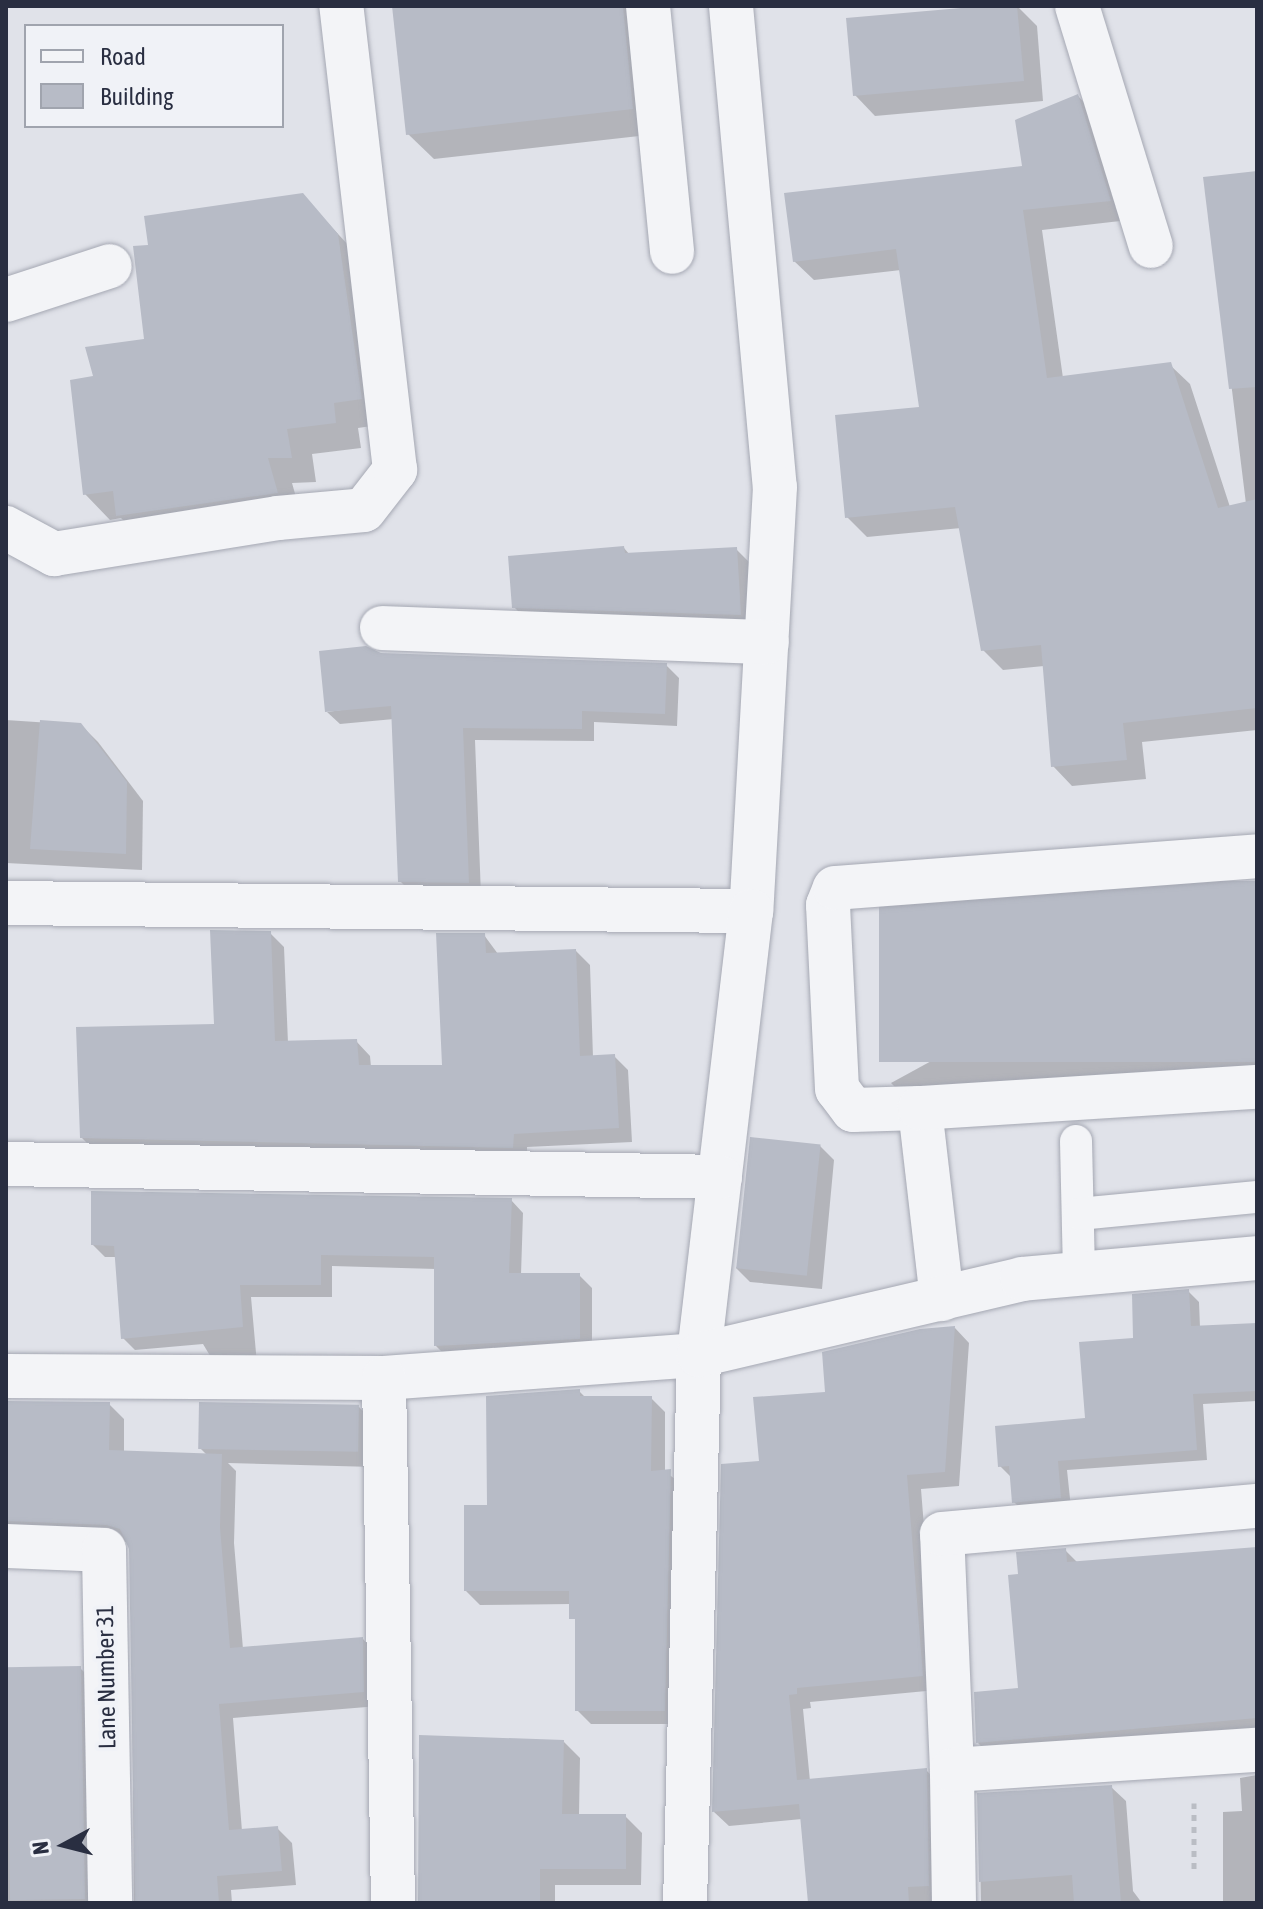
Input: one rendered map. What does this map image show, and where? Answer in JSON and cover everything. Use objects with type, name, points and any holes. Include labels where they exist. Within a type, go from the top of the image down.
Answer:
[{"type":"street","points":[[6,528],[54,554],[262,520],[364,510],[395,470],[341,6]]},
{"type":"street","points":[[648,6],[672,252]]},
{"type":"street","points":[[685,1903],[699,1355],[751,911],[775,487],[731,6]]},
{"type":"street","points":[[1077,6],[1151,246]]},
{"type":"street","points":[[6,300],[110,266]]},
{"type":"street","points":[[382,628],[767,642]]},
{"type":"street","points":[[1257,856],[835,888],[828,905],[837,1089],[853,1110],[1257,1087]]},
{"type":"street","points":[[6,903],[751,911]]},
{"type":"street","points":[[920,1108],[942,1299]]},
{"type":"street","points":[[6,1164],[720,1177]]},
{"type":"street","points":[[6,1376],[384,1378],[699,1355],[1022,1279],[1257,1258]]},
{"type":"street","points":[[384,1378],[393,1903]]},
{"type":"street","points":[[954,1903],[942,1534],[1257,1506]]},
{"type":"street","name":"Lane Number 31","points":[[6,1546],[104,1550],[110,1903]]},
{"type":"street","points":[[952,1770],[1257,1750]]},
{"type":"lane","points":[[1076,1141],[1079,1275]]},
{"type":"lane","points":[[1079,1214],[1257,1197]]},
{"type":"path","points":[[1193,1753],[1194,1874]]},
{"type":"building","points":[[392,6],[623,6],[633,109],[406,135]]},
{"type":"building","points":[[1017,6],[1024,81],[853,96],[846,18]]},
{"type":"building","points":[[1078,94],[1111,201],[1023,210],[1047,378],[1171,362],[1218,508],[1257,499],[1257,708],[1123,723],[1127,760],[1051,767],[1041,645],[981,651],[955,507],[845,518],[835,415],[919,407],[896,249],[793,262],[784,193],[1022,166],[1015,120]]},
{"type":"building","points":[[1257,171],[1257,387],[1229,389],[1203,177]]},
{"type":"building","points":[[303,193],[338,234],[362,399],[334,403],[336,423],[287,429],[292,458],[268,458],[278,493],[116,516],[113,491],[83,495],[70,380],[93,376],[85,347],[144,339],[133,246],[148,245],[144,216]]},
{"type":"building","points":[[624,546],[625,553],[737,547],[741,615],[512,608],[508,556]]},
{"type":"building","points":[[366,646],[381,653],[667,663],[665,714],[582,711],[582,729],[463,728],[469,883],[398,882],[391,706],[325,712],[319,651]]},
{"type":"building","points":[[40,720],[81,723],[127,782],[126,854],[30,849]]},
{"type":"building","points":[[879,881],[1257,881],[1257,1062],[879,1062]]},
{"type":"building","points":[[210,930],[271,931],[275,1041],[357,1039],[359,1065],[442,1065],[436,933],[485,933],[486,953],[576,949],[580,1056],[615,1054],[619,1128],[514,1134],[513,1148],[80,1138],[76,1027],[214,1024]]},
{"type":"building","points":[[750,1137],[821,1144],[807,1276],[736,1268]]},
{"type":"building","points":[[91,1191],[512,1198],[509,1273],[580,1273],[580,1339],[434,1346],[434,1257],[321,1255],[321,1285],[240,1285],[243,1327],[121,1339],[114,1246],[91,1245]]},
{"type":"building","points":[[1189,1289],[1191,1326],[1257,1323],[1257,1391],[1193,1394],[1197,1450],[1058,1461],[1061,1498],[1012,1503],[1009,1466],[998,1467],[995,1426],[1085,1418],[1079,1342],[1133,1338],[1132,1294]]},
{"type":"building","points":[[955,1326],[945,1472],[907,1475],[923,1676],[797,1688],[797,1694],[789,1695],[797,1780],[927,1768],[929,1886],[908,1887],[909,1903],[808,1903],[799,1804],[712,1812],[721,1464],[759,1461],[753,1397],[825,1392],[822,1352],[920,1329]]},
{"type":"building","points":[[580,1389],[580,1396],[652,1396],[651,1471],[671,1469],[665,1711],[575,1711],[575,1619],[569,1619],[569,1591],[464,1591],[464,1505],[487,1505],[486,1396]]},
{"type":"building","points":[[6,1401],[110,1402],[109,1450],[222,1454],[220,1527],[230,1648],[363,1637],[364,1692],[219,1704],[229,1830],[278,1826],[282,1871],[217,1876],[219,1903],[135,1903],[129,1549],[120,1529],[106,1525],[6,1521]]},
{"type":"building","points":[[199,1402],[359,1405],[358,1452],[198,1449]]},
{"type":"building","points":[[1257,1547],[1257,1718],[976,1743],[974,1692],[1018,1688],[1008,1575],[1018,1574],[1016,1552],[1066,1548],[1067,1562]]},
{"type":"building","points":[[81,1666],[85,1899],[10,1900],[6,1667]]},
{"type":"building","points":[[419,1735],[564,1740],[562,1814],[626,1814],[626,1869],[540,1869],[540,1903],[418,1903]]},
{"type":"building","points":[[1112,1785],[1121,1903],[1074,1903],[1072,1875],[979,1882],[977,1793]]}]
